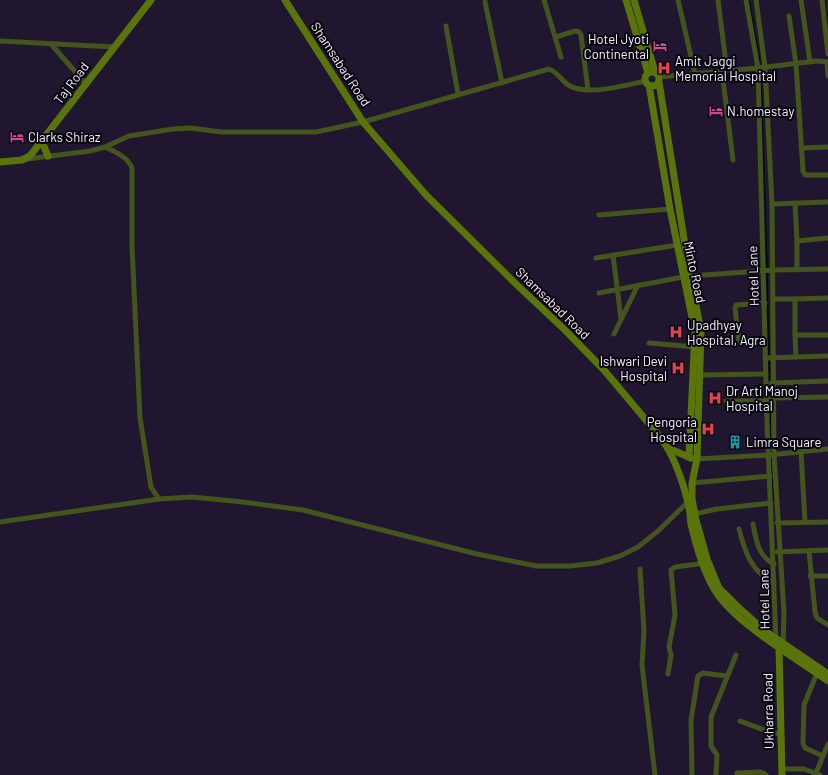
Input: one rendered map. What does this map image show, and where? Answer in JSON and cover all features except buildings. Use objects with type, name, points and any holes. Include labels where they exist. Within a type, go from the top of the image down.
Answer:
[{"type":"main road","name":"Taj Road","points":[[26,159],[42,142],[151,0]]},
{"type":"main road","name":"Shamsabad Road","points":[[285,0],[363,122],[426,195],[604,370],[668,448],[690,500],[713,588],[729,608],[828,681]]},
{"type":"main road","name":"Minto Road","points":[[626,0],[653,78],[670,209],[677,245],[687,276],[701,331],[697,459],[690,500]]},
{"type":"main road","name":"Minto Road","points":[[634,0],[653,78],[693,319],[695,347],[689,457]]},
{"type":"main road","points":[[42,142],[48,156]]},
{"type":"main road","points":[[0,162],[26,159]]},
{"type":"main road","points":[[668,448],[697,459]]},
{"type":"main road","name":"Shamsabad Road","points":[[690,500],[691,522],[706,563],[717,584],[729,598],[775,638],[781,647],[828,674]]},
{"type":"main road","name":"Ukharra Road","points":[[781,647],[780,734],[782,772]]},
{"type":"street","points":[[544,0],[561,57]]},
{"type":"street","points":[[678,0],[695,74]]},
{"type":"street","points":[[718,0],[733,160]]},
{"type":"street","name":"Hotel Lane","points":[[746,0],[758,68],[765,303],[765,358],[772,455],[770,476],[771,503],[775,523]]},
{"type":"street","points":[[756,0],[765,67],[772,204],[774,299],[772,455],[781,647]]},
{"type":"street","points":[[801,0],[810,62]]},
{"type":"street","points":[[816,61],[828,55],[822,0]]},
{"type":"street","points":[[485,2],[502,83]]},
{"type":"street","points":[[789,16],[796,64],[802,171],[805,175],[828,175]]},
{"type":"street","points":[[446,26],[458,94]]},
{"type":"street","points":[[556,37],[575,31],[581,34],[588,90]]},
{"type":"street","points":[[0,42],[114,47]]},
{"type":"street","points":[[51,44],[86,84]]},
{"type":"street","points":[[26,159],[90,151],[105,147],[129,136],[173,129],[190,128],[221,132],[316,132],[363,122],[549,69],[554,71],[569,86],[580,90],[588,90],[653,78],[816,61],[827,62],[828,76]]},
{"type":"street","points":[[105,147],[120,155],[129,162],[132,168],[132,246],[140,418],[151,487],[159,499]]},
{"type":"street","points":[[801,148],[828,147]]},
{"type":"street","points":[[772,204],[828,202]]},
{"type":"street","points":[[795,203],[797,270]]},
{"type":"street","points":[[600,215],[670,209]]},
{"type":"street","points":[[797,241],[828,238]]},
{"type":"street","points":[[596,258],[677,245]]},
{"type":"street","points":[[613,256],[621,319]]},
{"type":"street","points":[[600,293],[638,284],[687,276],[764,270],[828,269]]},
{"type":"street","points":[[614,334],[638,284]]},
{"type":"street","points":[[774,299],[828,298]]},
{"type":"street","points":[[795,299],[796,357]]},
{"type":"street","points":[[765,303],[740,304],[736,305],[735,308],[739,342],[765,342]]},
{"type":"street","points":[[796,335],[828,335]]},
{"type":"street","points":[[648,342],[695,347]]},
{"type":"street","points":[[765,358],[828,356]]},
{"type":"street","points":[[700,375],[766,374]]},
{"type":"street","points":[[766,383],[828,381]]},
{"type":"street","points":[[726,401],[828,397]]},
{"type":"street","points":[[697,459],[772,455],[828,449]]},
{"type":"street","points":[[801,452],[805,522]]},
{"type":"street","points":[[692,483],[770,476]]},
{"type":"street","points":[[0,522],[159,499],[192,497],[292,508],[338,518],[424,542],[477,554],[536,566],[570,566],[597,563],[620,556],[638,547],[658,531],[690,500]]},
{"type":"street","points":[[694,514],[733,507],[771,503]]},
{"type":"street","points":[[775,523],[828,522]]},
{"type":"street","points":[[753,524],[760,552],[766,560],[774,564]]},
{"type":"street","points":[[739,529],[750,562],[757,572],[774,583]]},
{"type":"street","points":[[777,552],[828,550]]},
{"type":"street","points":[[809,551],[810,576],[816,615],[828,626]]},
{"type":"street","name":"Hotel Lane","points":[[775,638],[774,564],[777,552]]},
{"type":"street","points":[[668,674],[671,655],[669,647],[675,615],[671,570],[675,567],[706,563]]},
{"type":"street","points":[[640,569],[644,636],[642,665],[655,775]]},
{"type":"street","points":[[810,576],[828,576]]},
{"type":"street","points":[[716,775],[717,756],[711,746],[712,713],[736,656]]},
{"type":"street","points":[[692,775],[691,720],[698,676],[703,673],[727,676]]},
{"type":"street","points":[[817,673],[804,705],[803,743],[805,748],[823,756]]},
{"type":"street","points":[[740,721],[772,733],[780,734]]},
{"type":"street","points":[[782,772],[804,769],[818,774],[828,744]]},
{"type":"street","points":[[737,773],[761,772],[766,775]]},
{"type":"waterway","points":[[749,0],[760,63]]},
{"type":"waterway","points":[[761,77],[767,269]]},
{"type":"waterway","points":[[767,273],[771,453]]},
{"type":"waterway","points":[[771,457],[773,503]]},
{"type":"place","name":"Hotel Jyoti Continental","points":[[660,46]]},
{"type":"place","name":"Amit Jaggi Memorial Hospital","points":[[664,68]]},
{"type":"place","name":"N.homestay","points":[[716,111]]},
{"type":"place","name":"Clarks Shiraz","points":[[17,137]]},
{"type":"place","name":"Upadhyay Hospital, Agra","points":[[676,332]]},
{"type":"place","name":"Ishwari Devi Hospital","points":[[678,368]]},
{"type":"place","name":"Dr Arti Manoj Hospital","points":[[715,398]]},
{"type":"place","name":"Pengoria Hospital","points":[[708,429]]},
{"type":"place","name":"Limra Square","points":[[735,442]]}]
